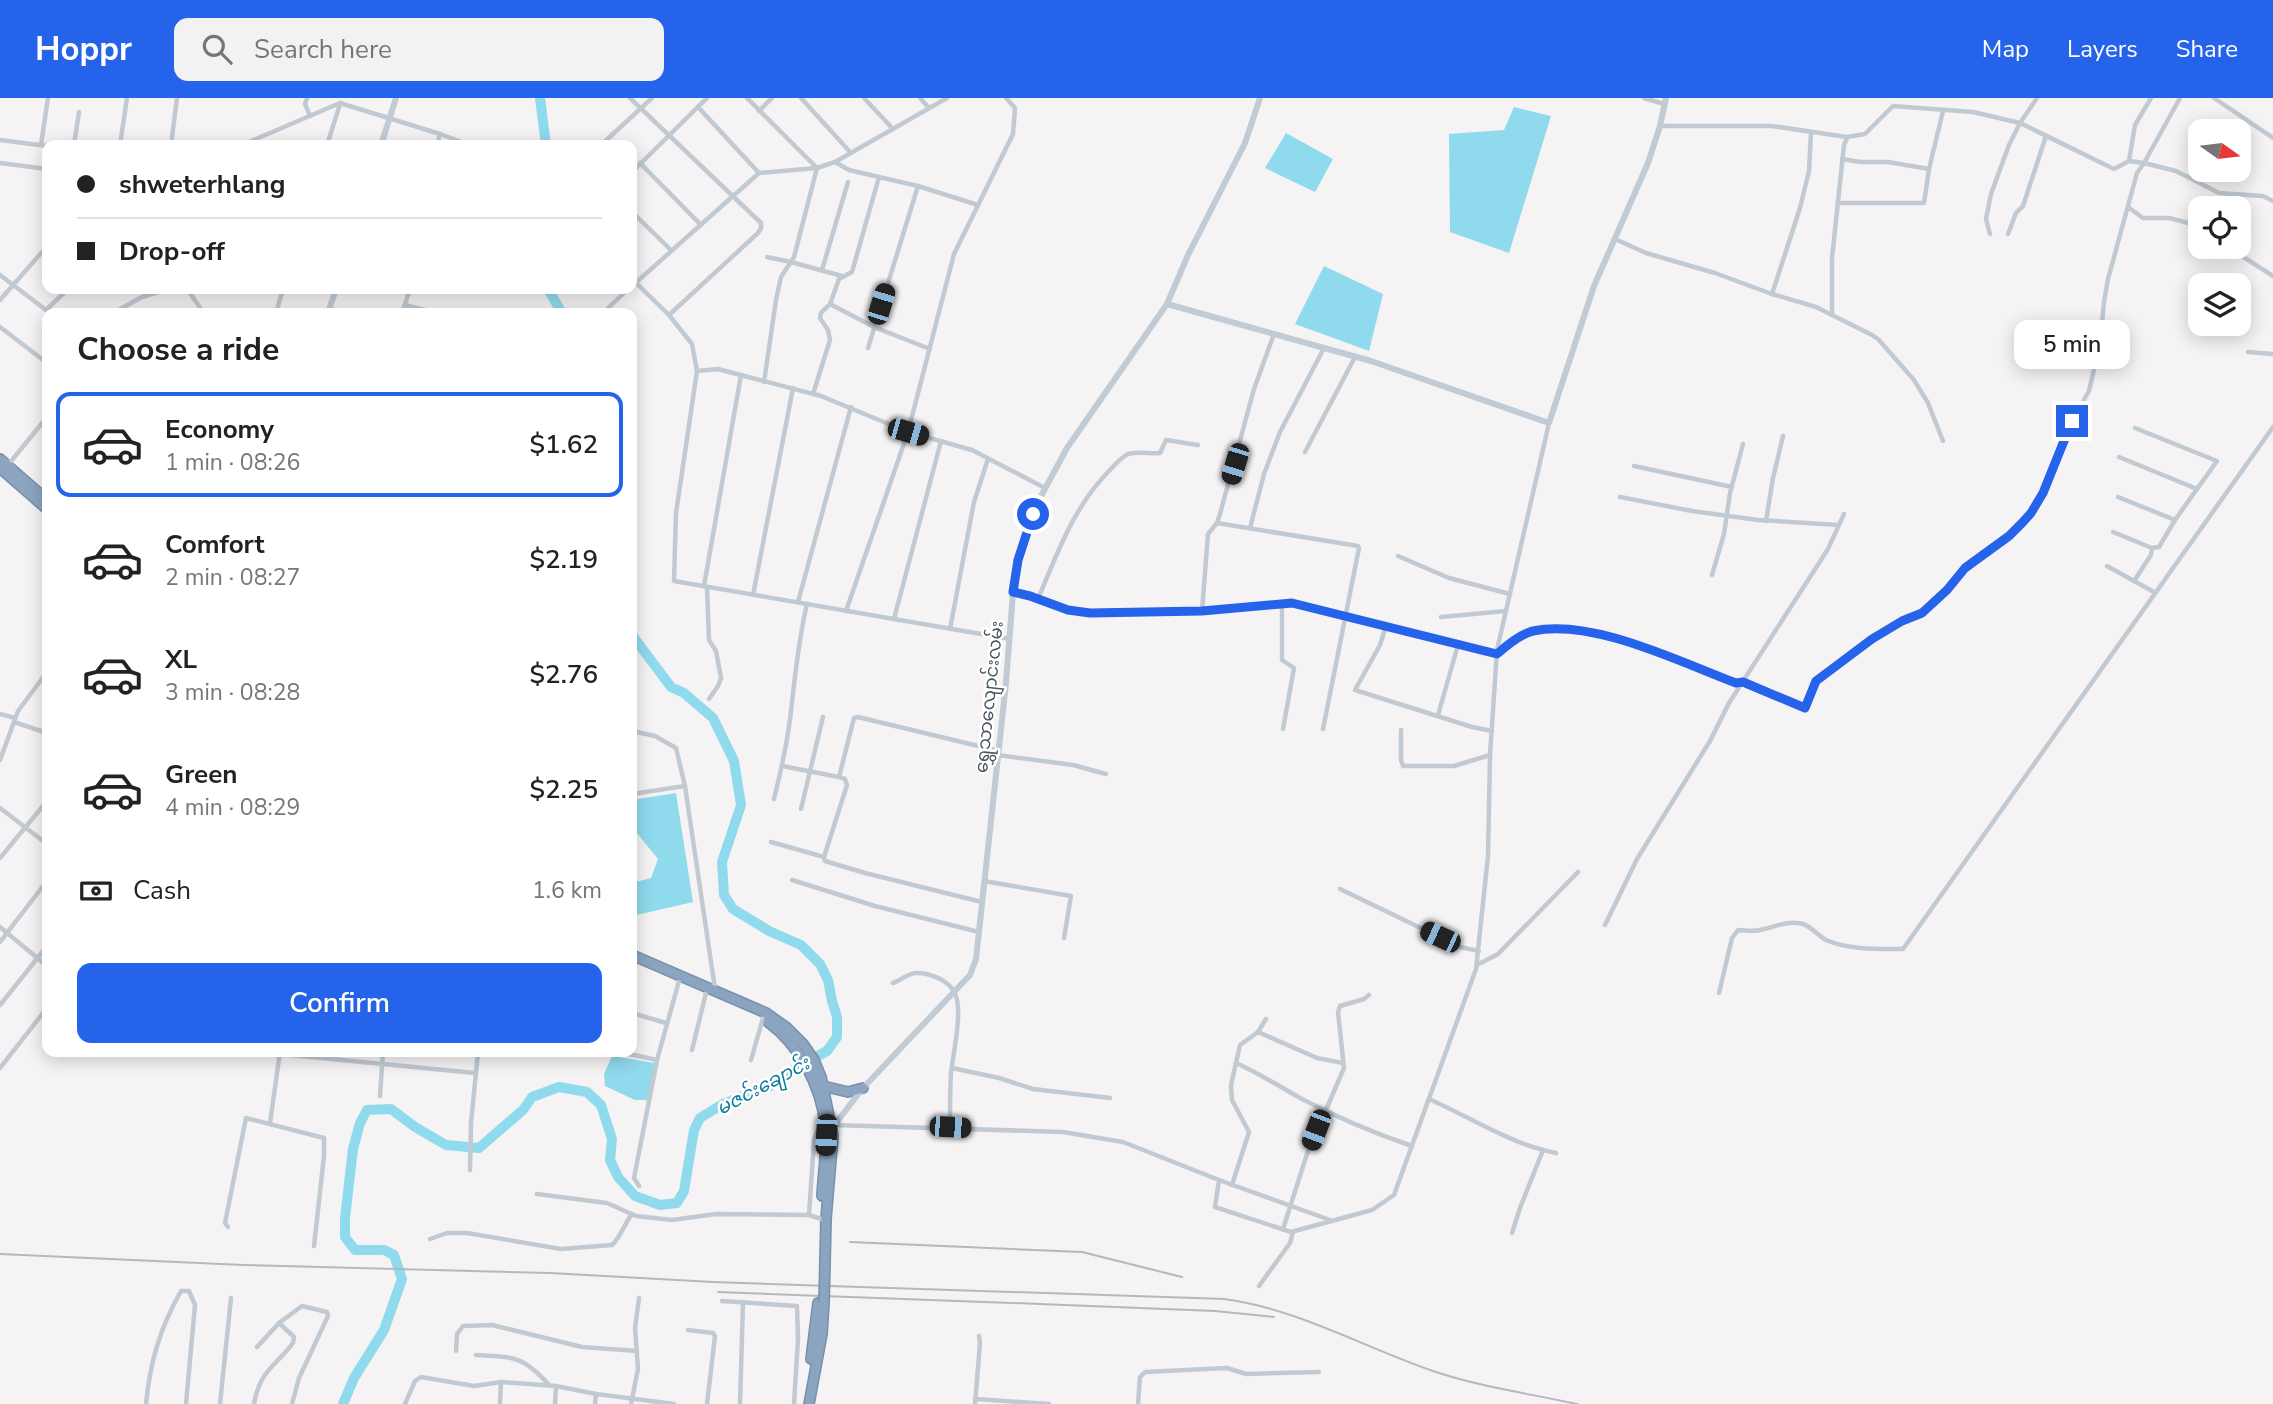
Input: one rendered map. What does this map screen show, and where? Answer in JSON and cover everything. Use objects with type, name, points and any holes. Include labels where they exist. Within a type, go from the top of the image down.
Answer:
[{"type":"highway","points":[[2,464],[42,496]]},
{"type":"highway","points":[[2,464],[42,504]]},
{"type":"highway","points":[[637,957],[763,1018],[799,1046]]},
{"type":"highway","points":[[637,964],[766,1013],[787,1028],[823,1086],[830,1127],[821,1302],[806,1404]]},
{"type":"highway","points":[[810,1062],[830,1127],[821,1219],[822,1262]]},
{"type":"highway","points":[[823,1086],[840,1092],[863,1088]]},
{"type":"street","points":[[0,140],[41,145],[48,98]]},
{"type":"street","points":[[121,140],[127,98]]},
{"type":"street","points":[[172,140],[177,98]]},
{"type":"street","points":[[307,98],[305,104],[310,116]]},
{"type":"street","points":[[383,140],[396,98]]},
{"type":"street","points":[[631,98],[757,218],[761,228],[669,315]]},
{"type":"street","points":[[606,140],[652,98]]},
{"type":"street","points":[[637,166],[707,98]]},
{"type":"street","points":[[747,98],[817,169]]},
{"type":"street","points":[[759,111],[772,98]]},
{"type":"street","points":[[801,98],[851,153]]},
{"type":"street","points":[[864,98],[893,129]]},
{"type":"street","points":[[920,98],[929,108]]},
{"type":"street","points":[[637,280],[759,173],[817,169],[835,162],[947,98]]},
{"type":"street","points":[[846,611],[908,432],[954,254],[1013,134],[1015,108],[1006,98]]},
{"type":"street","name":"ရွှေသာလျောင်းလမ်း","points":[[830,1127],[863,1088],[970,975],[976,959],[1013,592],[1024,540],[1045,488],[1068,447],[1167,304],[1188,255],[1245,143],[1260,98]]},
{"type":"street","points":[[1219,1180],[1215,1207],[1293,1231],[1372,1210],[1394,1195],[1476,965],[1488,856],[1490,755],[1497,654],[1549,423],[1594,286],[1648,163],[1661,126],[1665,101],[1644,98]]},
{"type":"street","points":[[1990,234],[1986,219],[1991,194],[2009,145],[2037,98]]},
{"type":"street","points":[[2129,160],[2135,125],[2151,98]]},
{"type":"street","points":[[1497,654],[1531,632],[1566,630],[1619,638],[1736,683],[1743,682],[1805,708],[1816,681],[1872,639],[1902,621],[1922,613],[1965,568],[2009,536],[2031,513],[2043,493],[2072,421],[2089,391],[2100,344],[2104,302],[2137,173],[2180,98]]},
{"type":"street","points":[[2214,98],[2273,138]]},
{"type":"street","points":[[329,140],[340,103]]},
{"type":"street","points":[[254,140],[340,103],[456,140]]},
{"type":"street","points":[[1661,126],[1772,126],[1847,137],[1865,135],[1893,106],[1973,112],[2020,123],[2114,169],[2129,160],[2144,163],[2176,171],[2219,192],[2263,196],[2273,201]]},
{"type":"street","points":[[698,107],[759,173]]},
{"type":"street","points":[[75,140],[79,111]]},
{"type":"street","points":[[1839,203],[1924,204],[1929,169],[1943,111]]},
{"type":"street","points":[[1772,295],[1809,171],[1811,132]]},
{"type":"street","points":[[438,140],[440,134]]},
{"type":"street","points":[[2008,234],[2016,213],[2023,206],[2046,136]]},
{"type":"street","points":[[1832,314],[1832,258],[1842,159],[1847,137]]},
{"type":"street","points":[[1842,159],[1888,162],[1929,169]]},
{"type":"street","points":[[835,162],[849,170],[918,186],[978,205]]},
{"type":"street","points":[[0,163],[42,168]]},
{"type":"street","points":[[640,163],[701,225]]},
{"type":"street","points":[[764,382],[781,277],[791,262],[817,169]]},
{"type":"street","points":[[767,257],[848,276],[852,272],[879,177]]},
{"type":"street","points":[[822,270],[848,182]]},
{"type":"street","points":[[868,348],[918,186]]},
{"type":"street","points":[[2128,207],[2143,218],[2169,218],[2188,223]]},
{"type":"street","points":[[637,217],[671,250]]},
{"type":"street","points":[[1615,239],[1646,253],[1806,304],[1832,314],[1878,339],[1903,367],[1927,403],[1943,441]]},
{"type":"street","points":[[0,300],[42,252]]},
{"type":"street","points":[[2247,259],[2273,276]]},
{"type":"street","points":[[0,275],[43,308]]},
{"type":"street","points":[[813,394],[830,340],[828,330],[820,318],[821,313],[830,304],[842,276]]},
{"type":"street","points":[[637,288],[669,315],[692,344],[697,371],[676,513],[674,581],[1010,639]]},
{"type":"street","points":[[51,308],[64,294]]},
{"type":"street","points":[[122,308],[152,294]]},
{"type":"street","points":[[404,308],[408,294]]},
{"type":"street","points":[[608,308],[622,294]]},
{"type":"street","points":[[830,304],[874,327],[930,349]]},
{"type":"street","points":[[1167,304],[1355,356],[1549,423]]},
{"type":"street","points":[[405,305],[417,308]]},
{"type":"street","points":[[0,327],[42,359]]},
{"type":"street","points":[[1202,611],[1208,534],[1217,523],[1254,389],[1274,334]]},
{"type":"street","points":[[1250,528],[1264,474],[1280,432],[1324,348]]},
{"type":"street","points":[[2248,352],[2273,354]]},
{"type":"street","points":[[1305,452],[1355,356]]},
{"type":"street","points":[[697,371],[718,369],[813,394],[908,432],[972,450],[1045,488]]},
{"type":"street","points":[[709,699],[720,678],[716,651],[709,640],[705,586],[741,374]]},
{"type":"street","points":[[753,595],[793,388]]},
{"type":"street","points":[[798,603],[850,407]]},
{"type":"street","points":[[2,464],[42,422]]},
{"type":"street","points":[[1719,993],[1732,938],[1738,930],[1759,931],[1787,923],[1805,924],[1825,939],[1839,944],[1903,950],[2273,427]]},
{"type":"street","points":[[2113,531],[2152,548],[2159,547],[2217,461],[2135,428]]},
{"type":"street","points":[[1766,521],[1783,436]]},
{"type":"street","points":[[1038,599],[1082,502],[1118,462],[1129,454],[1160,453],[1166,440],[1198,445]]},
{"type":"street","points":[[894,619],[941,441]]},
{"type":"street","points":[[1712,575],[1743,444]]},
{"type":"street","points":[[2119,457],[2197,489]]},
{"type":"street","points":[[950,629],[974,502],[988,458]]},
{"type":"street","points":[[1633,466],[1732,487]]},
{"type":"street","points":[[1620,497],[1692,512],[1766,521],[1839,524]]},
{"type":"street","points":[[2118,497],[2175,520]]},
{"type":"street","points":[[1605,925],[1637,859],[1743,682],[1828,549],[1844,514]]},
{"type":"street","points":[[1217,523],[1358,546],[1353,584],[1323,729]]},
{"type":"street","points":[[2134,582],[2151,555],[2152,548]]},
{"type":"street","points":[[1398,555],[1450,578],[1510,594]]},
{"type":"street","points":[[2107,566],[2154,593]]},
{"type":"street","points":[[1013,592],[1068,610],[1090,613],[1202,611],[1292,603],[1497,654]]},
{"type":"street","points":[[1282,603],[1282,660],[1294,668],[1283,729]]},
{"type":"street","points":[[774,799],[782,766],[798,643],[807,604]]},
{"type":"street","points":[[1441,617],[1506,611]]},
{"type":"street","points":[[1386,626],[1380,645],[1355,690],[1492,731]]},
{"type":"street","points":[[1438,715],[1458,645]]},
{"type":"street","points":[[0,760],[18,711],[42,679]]},
{"type":"street","points":[[0,714],[42,730]]},
{"type":"street","points":[[839,777],[854,718],[858,717],[998,753],[1073,765],[1106,774]]},
{"type":"street","points":[[801,809],[823,718]]},
{"type":"street","points":[[1401,730],[1403,766],[1454,766],[1490,755]]},
{"type":"street","points":[[637,731],[655,736],[676,748],[685,786],[711,992],[692,1050]]},
{"type":"street","points":[[782,766],[845,779],[847,785],[824,857]]},
{"type":"street","points":[[637,793],[685,786]]},
{"type":"street","points":[[0,858],[42,807]]},
{"type":"street","points":[[0,808],[42,841]]},
{"type":"street","points":[[771,842],[824,857],[828,862],[865,873],[982,902]]},
{"type":"street","points":[[1476,965],[1498,954],[1578,872]]},
{"type":"street","points":[[792,880],[875,906],[979,932]]},
{"type":"street","points":[[984,881],[1071,896],[1063,938]]},
{"type":"street","points":[[0,943],[42,888]]},
{"type":"street","points":[[1340,889],[1460,947],[1479,951]]},
{"type":"street","points":[[0,927],[42,961]]},
{"type":"street","points":[[0,1005],[42,952]]},
{"type":"street","points":[[893,983],[917,973],[938,978],[954,991],[958,1009],[950,1127]]},
{"type":"street","points":[[639,1186],[634,1178],[657,1060],[679,981]]},
{"type":"street","points":[[1283,1229],[1307,1154],[1340,1079],[1343,1063],[1338,1012],[1340,1006],[1369,995]]},
{"type":"street","points":[[0,1068],[42,1014]]},
{"type":"street","points":[[637,1014],[666,1023]]},
{"type":"street","points":[[751,1060],[763,1018]]},
{"type":"street","points":[[1232,1185],[1249,1132],[1232,1100],[1231,1085],[1240,1045],[1258,1032],[1266,1019]]},
{"type":"street","points":[[1258,1032],[1317,1058],[1343,1063]]},
{"type":"street","points":[[637,1056],[657,1060]]},
{"type":"street","points":[[270,1123],[279,1057]]},
{"type":"street","points":[[317,1057],[475,1073]]},
{"type":"street","points":[[380,1096],[383,1057]]},
{"type":"street","points":[[470,1170],[477,1057]]},
{"type":"street","points":[[1236,1063],[1326,1111],[1412,1146]]},
{"type":"street","points":[[952,1068],[999,1078],[1033,1090],[1110,1098]]},
{"type":"street","points":[[1429,1099],[1485,1128],[1556,1153]]},
{"type":"street","points":[[228,1227],[225,1223],[246,1118],[270,1123],[324,1138],[314,1246]]},
{"type":"street","points":[[809,1215],[814,1140],[817,1131],[830,1127],[950,1127],[1063,1132],[1123,1142],[1330,1220]]},
{"type":"street","points":[[1512,1233],[1544,1150]]},
{"type":"street","points":[[537,1194],[607,1203],[632,1214],[672,1220],[716,1214],[809,1215],[821,1219]]},
{"type":"street","points":[[430,1239],[447,1233],[467,1233],[561,1249],[612,1245],[616,1243],[632,1214]]},
{"type":"street","points":[[1259,1286],[1290,1244],[1293,1231]]},
{"type":"street","points":[[145,1404],[149,1372],[165,1319],[181,1291],[189,1291],[195,1306],[186,1404]]},
{"type":"street","points":[[220,1404],[231,1298]]},
{"type":"street","points":[[632,1401],[638,1369],[635,1328],[639,1298]]},
{"type":"street","points":[[722,1301],[792,1305],[798,1308],[794,1404]]},
{"type":"street","points":[[740,1404],[743,1302]]},
{"type":"street","points":[[257,1347],[279,1323],[302,1306],[327,1312],[328,1316],[299,1378],[292,1404]]},
{"type":"street","points":[[254,1404],[256,1390],[270,1366],[293,1343],[294,1337],[279,1323]]},
{"type":"street","points":[[456,1351],[457,1334],[463,1326],[483,1324],[582,1347],[637,1351]]},
{"type":"street","points":[[688,1330],[713,1333],[715,1336],[707,1404]]},
{"type":"street","points":[[978,1336],[980,1343],[975,1402],[1049,1404]]},
{"type":"street","points":[[476,1355],[501,1356],[528,1364],[552,1386],[555,1404]]},
{"type":"street","points":[[1138,1404],[1140,1377],[1144,1372],[1227,1368],[1246,1374],[1319,1372]]},
{"type":"street","points":[[405,1404],[415,1381],[421,1377],[474,1386],[501,1382],[552,1386],[632,1401],[674,1404]]},
{"type":"street","points":[[500,1404],[501,1382]]},
{"type":"street","points":[[595,1404],[596,1394]]},
{"type":"water","points":[[1514,107],[1551,116],[1509,253],[1450,232],[1449,134],[1504,130]]},
{"type":"water","points":[[1286,133],[1333,159],[1315,192],[1265,168]]},
{"type":"water","points":[[1324,266],[1383,294],[1369,351],[1295,324]]},
{"type":"water","points":[[676,793],[693,902],[637,915],[637,882],[651,878],[658,859],[637,833],[637,799]]},
{"type":"water","points":[[612,1057],[655,1063],[648,1100],[635,1100],[605,1086],[604,1074]]},
{"type":"waterway","name":"မဇင်းချောင်း","points":[[540,98],[545,140]]},
{"type":"waterway","name":"မဇင်းချောင်း","points":[[551,294],[559,308]]},
{"type":"waterway","name":"မဇင်းချောင်း","points":[[343,1404],[354,1378],[384,1330],[402,1279],[394,1255],[384,1250],[355,1250],[345,1237],[353,1149],[360,1123],[367,1110],[391,1109],[446,1145],[479,1148],[523,1110],[532,1097],[559,1087],[587,1092],[601,1105],[612,1139],[610,1160],[618,1177],[635,1196],[660,1205],[677,1203],[684,1191],[694,1130],[700,1118],[723,1104],[770,1086],[827,1051],[837,1037],[837,1017],[828,980],[820,964],[801,945],[769,931],[733,909],[724,895],[722,862],[741,805],[734,761],[713,718],[684,693],[671,687],[637,642]]},
{"type":"railway","points":[[850,1242],[1082,1252],[1182,1277]]},
{"type":"railway","points":[[0,1254],[1224,1299],[1279,1311],[1436,1372],[1488,1386],[1577,1404]]},
{"type":"railway","points":[[718,1292],[1215,1311],[1274,1317]]},
{"type":"route","points":[[1033,514],[1018,560],[1013,592],[1068,610],[1090,613],[1202,611],[1292,603],[1497,654],[1531,632],[1566,630],[1619,638],[1736,683],[1743,682],[1805,708],[1816,681],[1872,639],[1933,605],[1965,568],[2009,536],[2022,523],[2043,493],[2072,421]]}]
